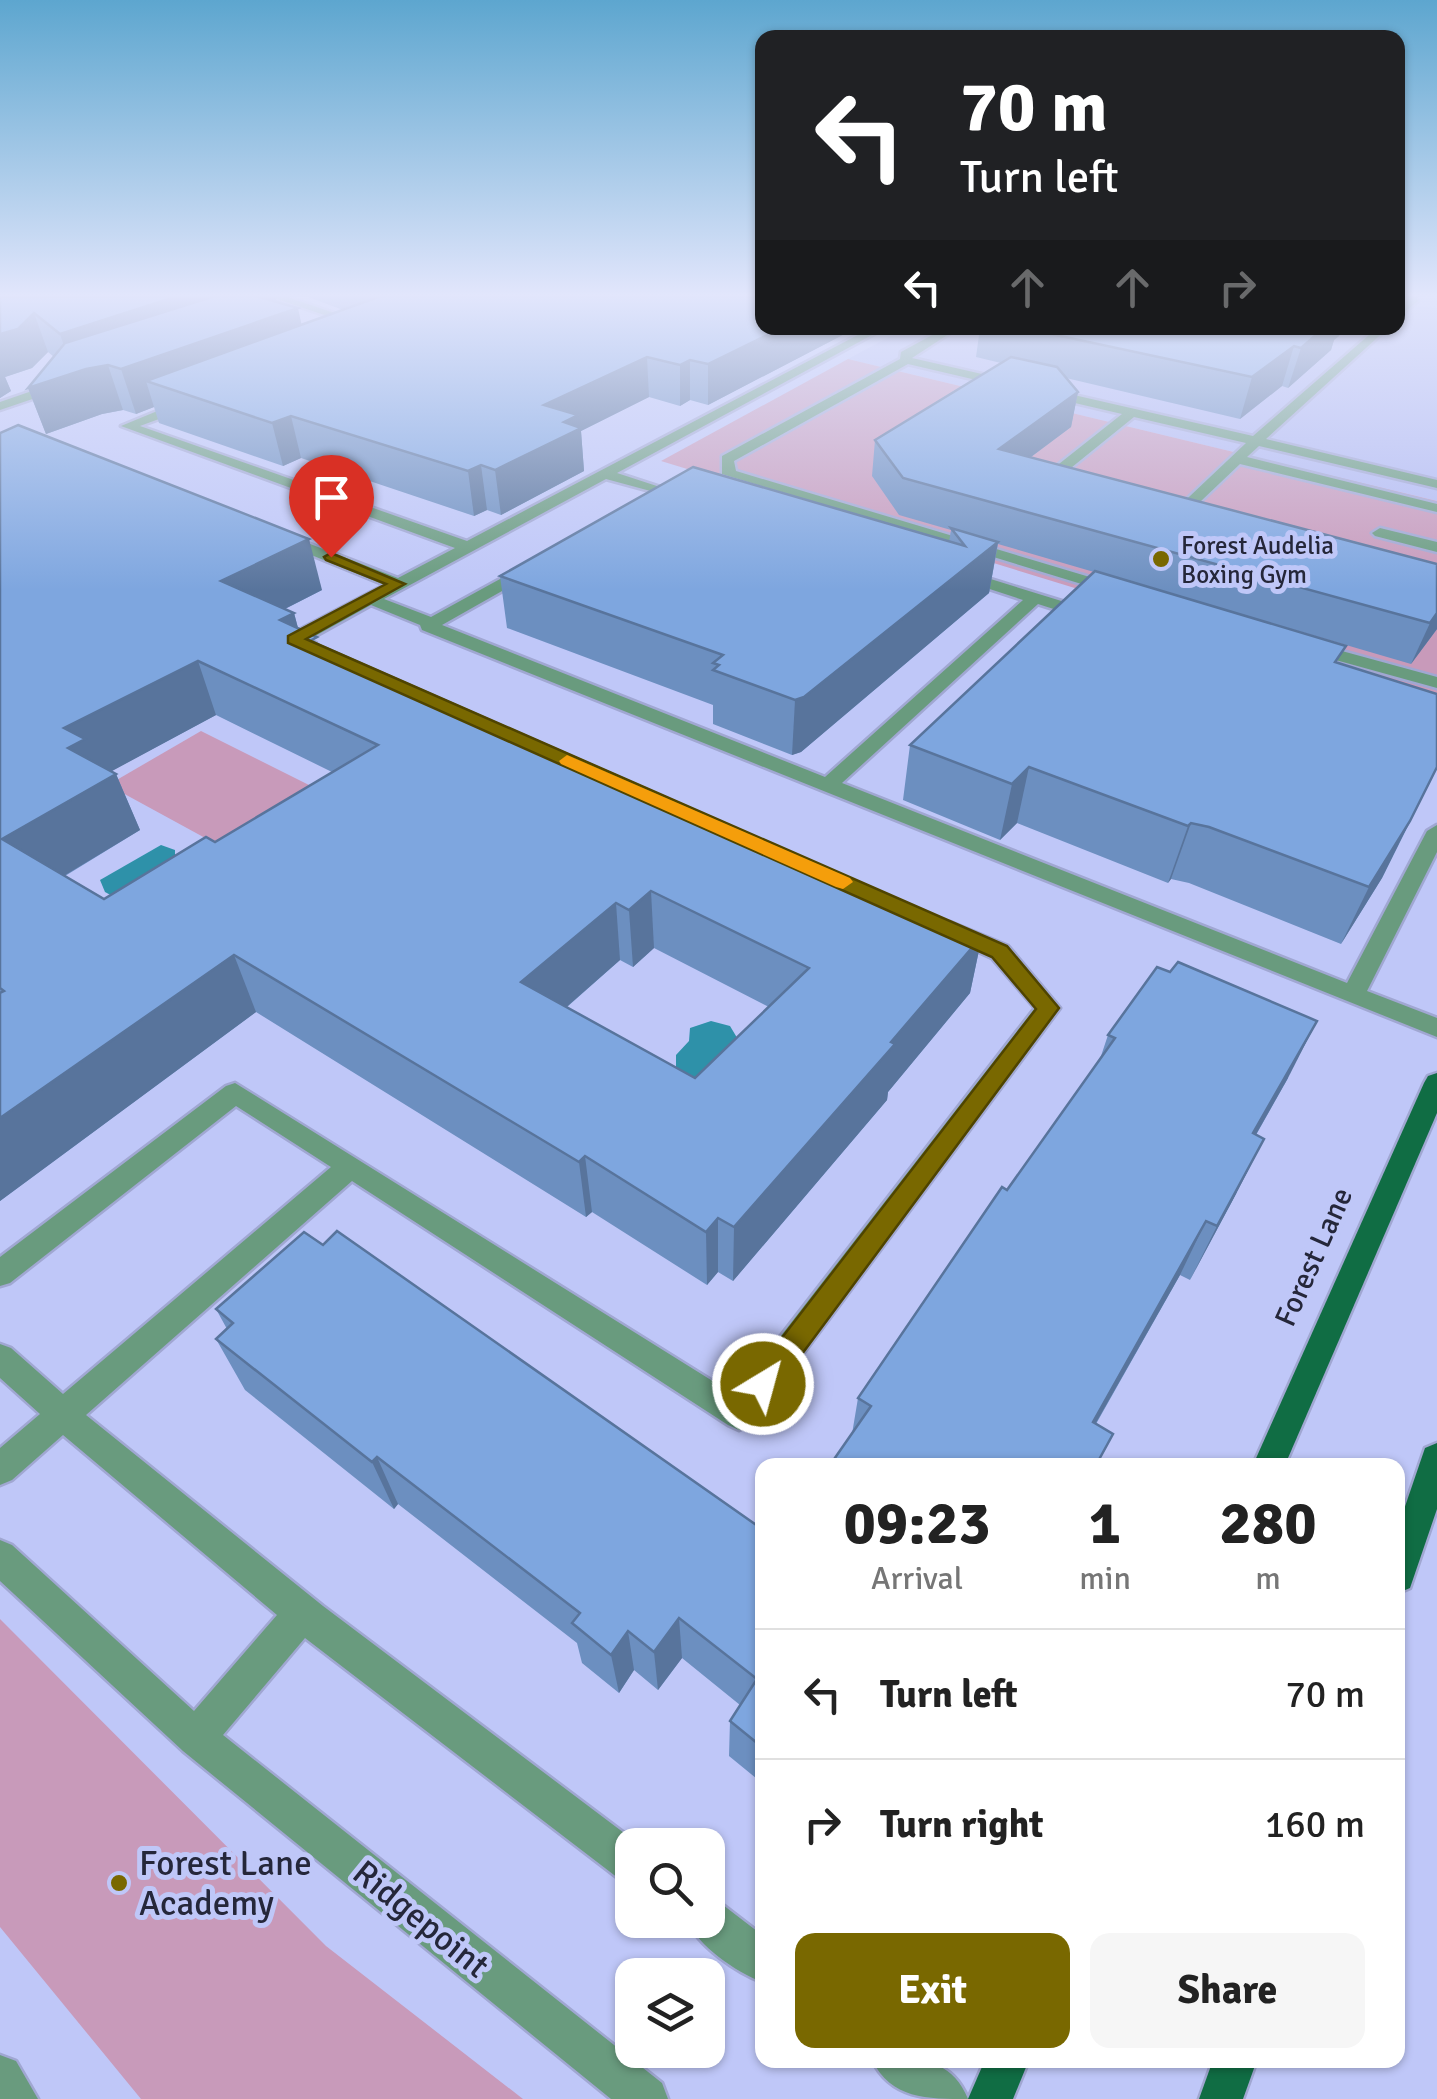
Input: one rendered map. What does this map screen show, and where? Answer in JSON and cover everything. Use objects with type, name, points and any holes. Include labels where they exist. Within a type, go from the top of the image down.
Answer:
[{"type":"main road","name":"Forest Lane","points":[[1272,1458],[1437,1083]]},
{"type":"main road","points":[[1405,1560],[1431,1499],[1437,1459]]},
{"type":"main road","points":[[990,2099],[1004,2068]]},
{"type":"main road","points":[[1221,2099],[1231,2068]]},
{"type":"street","points":[[0,406],[35,394]]},
{"type":"street","points":[[330,656],[294,640],[755,394]]},
{"type":"street","points":[[845,394],[727,459],[729,474],[1125,592]]},
{"type":"street","points":[[1054,394],[1437,484]]},
{"type":"street","points":[[1176,517],[1309,394]]},
{"type":"street","points":[[202,398],[128,426],[468,547]]},
{"type":"street","points":[[1063,486],[1045,482],[1132,412]]},
{"type":"street","points":[[1236,460],[1437,508]]},
{"type":"street","points":[[604,474],[662,494]]},
{"type":"street","points":[[1157,512],[1194,522]]},
{"type":"street","points":[[1380,533],[1437,547]]},
{"type":"street","points":[[274,535],[398,584]]},
{"type":"street","points":[[548,558],[428,626],[1437,1028]]},
{"type":"street","points":[[941,569],[1108,621]]},
{"type":"street","points":[[828,785],[1036,598]]},
{"type":"street","points":[[370,599],[432,624]]},
{"type":"street","points":[[1295,643],[1437,683]]},
{"type":"street","points":[[1353,994],[1437,831]]},
{"type":"street","points":[[0,1274],[235,1093],[739,1415],[1048,1008],[1000,952],[927,920]]},
{"type":"street","points":[[0,1469],[352,1166]]},
{"type":"street","points":[[0,1358],[129,1476],[615,1851]]},
{"type":"street","name":"Ridgepoint","points":[[0,1557],[196,1738],[646,2099]]},
{"type":"street","points":[[196,1738],[302,1613]]},
{"type":"street","points":[[725,1933],[755,1956]]},
{"type":"street","points":[[905,2068],[946,2099]]},
{"type":"street","points":[[0,2077],[16,2099]]},
{"type":"shaded area","points":[[784,394],[993,394],[1437,501],[1437,699],[661,461]]},
{"type":"shaded area","points":[[993,394],[1437,394],[1437,501]]},
{"type":"shaded area","points":[[201,731],[345,803],[251,863],[108,785]]},
{"type":"shaded area","points":[[161,845],[175,850],[175,860],[118,899],[105,892],[100,880]]},
{"type":"shaded area","points":[[711,1021],[730,1026],[739,1041],[695,1080],[676,1069],[676,1055],[689,1041],[690,1028]]},
{"type":"shaded area","name":"Forest Lane Academy","points":[[0,1619],[326,1946],[523,2099],[141,2099],[0,1927]]},
{"type":"building","points":[[185,394],[568,394],[544,405],[578,415],[564,422],[581,428],[495,470],[481,465],[468,471],[291,416],[272,423]]},
{"type":"building","points":[[950,394],[1075,394],[999,449],[1437,564],[1437,613],[1430,623],[903,478],[875,440]]},
{"type":"building","points":[[18,425],[309,539],[221,581],[294,613],[280,620],[317,637],[310,641],[982,936],[891,1042],[895,1044],[734,1227],[718,1218],[706,1232],[585,1156],[579,1162],[234,955],[0,1118],[0,993],[4,991],[0,988],[0,433]],"holes":[[[198,661],[378,745],[215,842],[206,837],[104,899],[2,839],[116,774],[68,748],[85,739],[64,728]],[[651,891],[809,968],[695,1078],[521,982],[616,903],[629,910]]]},
{"type":"building","points":[[693,467],[965,546],[951,528],[998,542],[804,697],[795,700],[713,670],[719,665],[713,663],[723,655],[500,576]]},
{"type":"building","points":[[1095,571],[1346,646],[1335,662],[1437,694],[1437,767],[1410,821],[1369,887],[1209,827],[1191,823],[1188,826],[1029,767],[1012,784],[910,745]]},
{"type":"building","points":[[1178,962],[1317,1021],[1253,1133],[1264,1139],[1217,1226],[1206,1221],[1093,1422],[1113,1434],[1100,1458],[835,1458],[871,1406],[858,1398],[1002,1187],[1007,1190],[1115,1038],[1108,1035],[1157,967],[1170,972]]},
{"type":"building","points":[[337,1231],[755,1524],[755,1677],[679,1618],[654,1652],[628,1631],[611,1655],[572,1623],[580,1613],[377,1457],[372,1462],[216,1339],[233,1323],[216,1309],[304,1232],[323,1245]]},
{"type":"building","points":[[755,1682],[755,1741],[730,1721]]},
{"type":"slow traffic","points":[[567,761],[843,882]]},
{"type":"place","name":"Forest Audelia Boxing Gym","points":[[1161,559]]},
{"type":"place","name":"Forest Lane Academy","points":[[119,1883]]},
{"type":"route","points":[[331,557],[398,584],[294,640],[1000,952],[1048,1008],[763,1384]]}]
